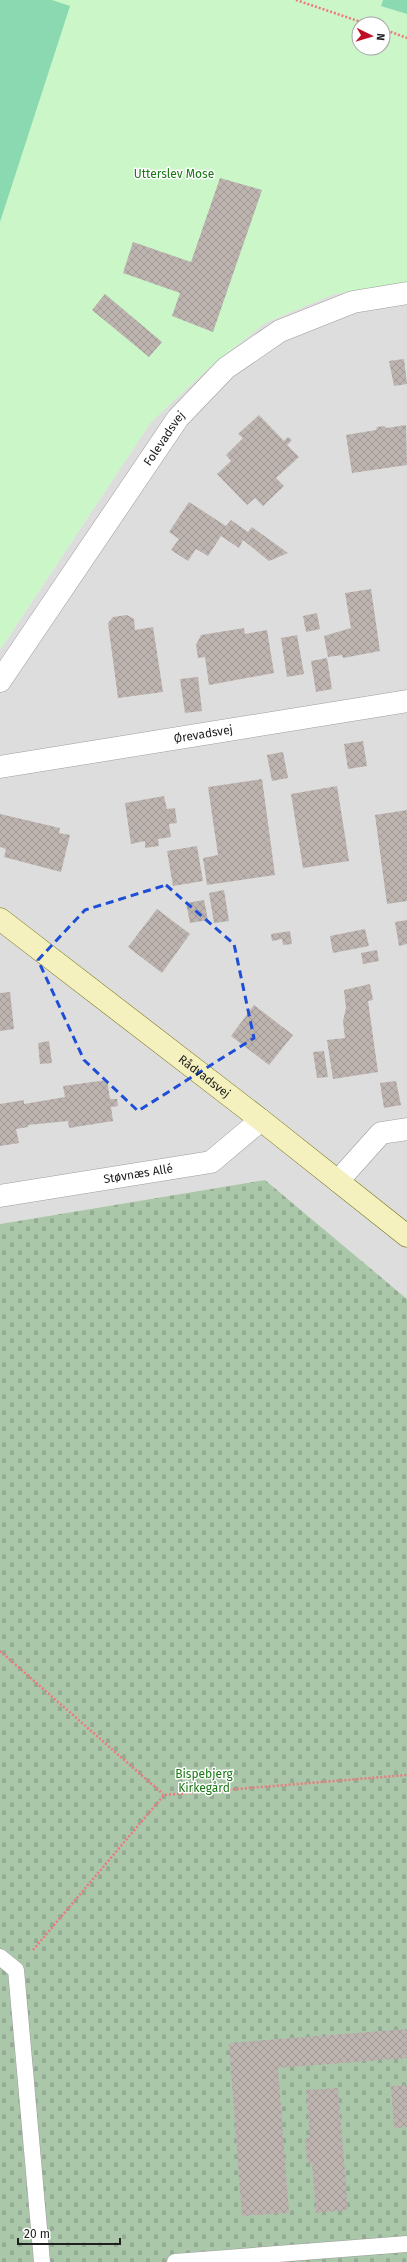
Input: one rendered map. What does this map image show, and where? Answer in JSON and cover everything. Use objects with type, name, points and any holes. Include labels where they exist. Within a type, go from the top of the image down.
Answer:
[{"type":"street","name":"Folevadsvej","points":[[0,681],[178,418],[226,368],[280,331],[353,302],[407,293]]},
{"type":"street","name":"Ørevadsvej","points":[[0,767],[407,701]]},
{"type":"street","name":"Rådvadsvej","points":[[0,919],[261,1120],[407,1236]]},
{"type":"street","name":"Støvnæs Allé","points":[[0,1196],[211,1162],[261,1120]]},
{"type":"street","points":[[338,1181],[381,1133],[407,1129]]},
{"type":"lane","points":[[0,1957],[16,1970],[42,2262]]},
{"type":"lane","points":[[175,2262],[299,2257],[407,2244]]},
{"type":"path","points":[[296,0],[351,19]]},
{"type":"path","points":[[391,32],[407,38]]},
{"type":"path","points":[[0,1651],[164,1794]]},
{"type":"path","points":[[16,1970],[164,1794],[407,1775]]},
{"type":"highlighted area","points":[[166,885],[234,944],[254,1038],[138,1111],[84,1060],[38,960],[85,910]]},
{"type":"shaded area","points":[[407,284],[407,1299],[265,1180],[0,1224],[0,650],[151,422],[211,366],[265,323],[334,294]]},
{"type":"green space","name":"Utterslev Mose","points":[[0,0],[407,0],[407,284],[334,294],[265,323],[211,366],[151,422],[0,650]]},
{"type":"green space","points":[[0,0],[52,0],[70,6],[0,222]]},
{"type":"green space","points":[[383,0],[407,0],[407,14],[381,6]]},
{"type":"green space","name":"Bispebjerg Kirkegård","points":[[265,1180],[407,1299],[407,2262],[0,2262],[0,1224]]},
{"type":"building","points":[[220,178],[262,190],[213,332],[172,316],[180,293],[123,273],[133,242],[191,262]]},
{"type":"building","points":[[105,294],[162,342],[149,357],[92,310]]},
{"type":"building","points":[[404,359],[407,384],[394,386],[389,361]]},
{"type":"building","points":[[259,415],[284,441],[288,437],[292,440],[287,445],[299,457],[276,478],[284,486],[263,506],[255,498],[247,505],[217,474],[231,461],[226,455],[243,438],[238,434]]},
{"type":"building","points":[[406,425],[407,465],[352,473],[346,435],[376,430],[377,427],[384,426],[387,428]]},
{"type":"building","points":[[189,502],[226,526],[231,520],[248,532],[252,527],[288,553],[269,561],[243,540],[239,548],[221,536],[208,556],[196,549],[188,561],[171,550],[179,539],[169,532]]},
{"type":"building","points":[[371,589],[380,651],[343,658],[342,655],[328,657],[324,636],[351,628],[345,593]]},
{"type":"building","points":[[317,613],[320,629],[306,632],[303,616]]},
{"type":"building","points":[[127,615],[134,619],[135,630],[153,627],[163,692],[118,698],[108,623],[113,617]]},
{"type":"building","points":[[244,628],[245,634],[267,630],[274,673],[209,685],[205,657],[198,658],[196,645],[201,635]]},
{"type":"building","points":[[297,635],[304,674],[287,677],[281,638]]},
{"type":"building","points":[[327,658],[332,689],[316,692],[311,661]]},
{"type":"building","points":[[198,677],[202,711],[185,713],[180,679]]},
{"type":"building","points":[[363,741],[367,766],[348,769],[344,744]]},
{"type":"building","points":[[283,752],[288,778],[272,781],[267,755]]},
{"type":"building","points":[[262,779],[275,875],[207,885],[203,858],[218,855],[208,787]]},
{"type":"building","points":[[337,786],[349,861],[303,868],[291,794]]},
{"type":"building","points":[[164,796],[167,809],[175,808],[177,823],[169,824],[171,837],[158,839],[159,846],[145,848],[145,841],[131,844],[125,803]]},
{"type":"building","points":[[407,810],[407,901],[387,904],[375,815]]},
{"type":"building","points":[[0,814],[60,828],[59,833],[70,835],[61,872],[4,857],[6,849],[0,847]]},
{"type":"building","points":[[197,846],[203,881],[173,886],[167,851]]},
{"type":"building","points":[[224,890],[229,921],[214,923],[209,893]]},
{"type":"building","points":[[204,900],[208,920],[190,923],[186,903]]},
{"type":"building","points":[[157,909],[190,934],[162,973],[128,947]]},
{"type":"building","points":[[407,920],[407,944],[399,946],[395,922]]},
{"type":"building","points":[[365,929],[369,946],[333,953],[330,936]]},
{"type":"building","points":[[290,931],[292,944],[283,945],[282,939],[272,941],[271,934]]},
{"type":"building","points":[[377,950],[379,961],[363,964],[361,953]]},
{"type":"building","points":[[370,984],[373,1000],[368,1001],[378,1072],[333,1079],[327,1040],[345,1038],[343,1021],[346,1008],[344,990]]},
{"type":"building","points":[[10,992],[14,1029],[0,1031],[0,993]]},
{"type":"building","points":[[254,1005],[293,1035],[269,1065],[231,1036]]},
{"type":"building","points":[[49,1041],[52,1063],[40,1064],[38,1043]]},
{"type":"building","points":[[324,1051],[328,1077],[317,1078],[313,1052]]},
{"type":"building","points":[[107,1080],[110,1099],[117,1099],[118,1106],[111,1107],[113,1121],[69,1128],[68,1121],[28,1125],[28,1127],[16,1129],[19,1143],[0,1146],[0,1104],[24,1100],[24,1104],[65,1097],[63,1086]]},
{"type":"building","points":[[396,1081],[401,1105],[384,1108],[380,1083]]},
{"type":"building","points":[[407,2029],[407,2058],[278,2068],[289,2213],[242,2216],[229,2043]]},
{"type":"building","points":[[407,2085],[407,2127],[394,2128],[391,2086]]},
{"type":"building","points":[[338,2088],[348,2210],[316,2213],[312,2163],[307,2163],[305,2138],[310,2138],[306,2090]]}]
